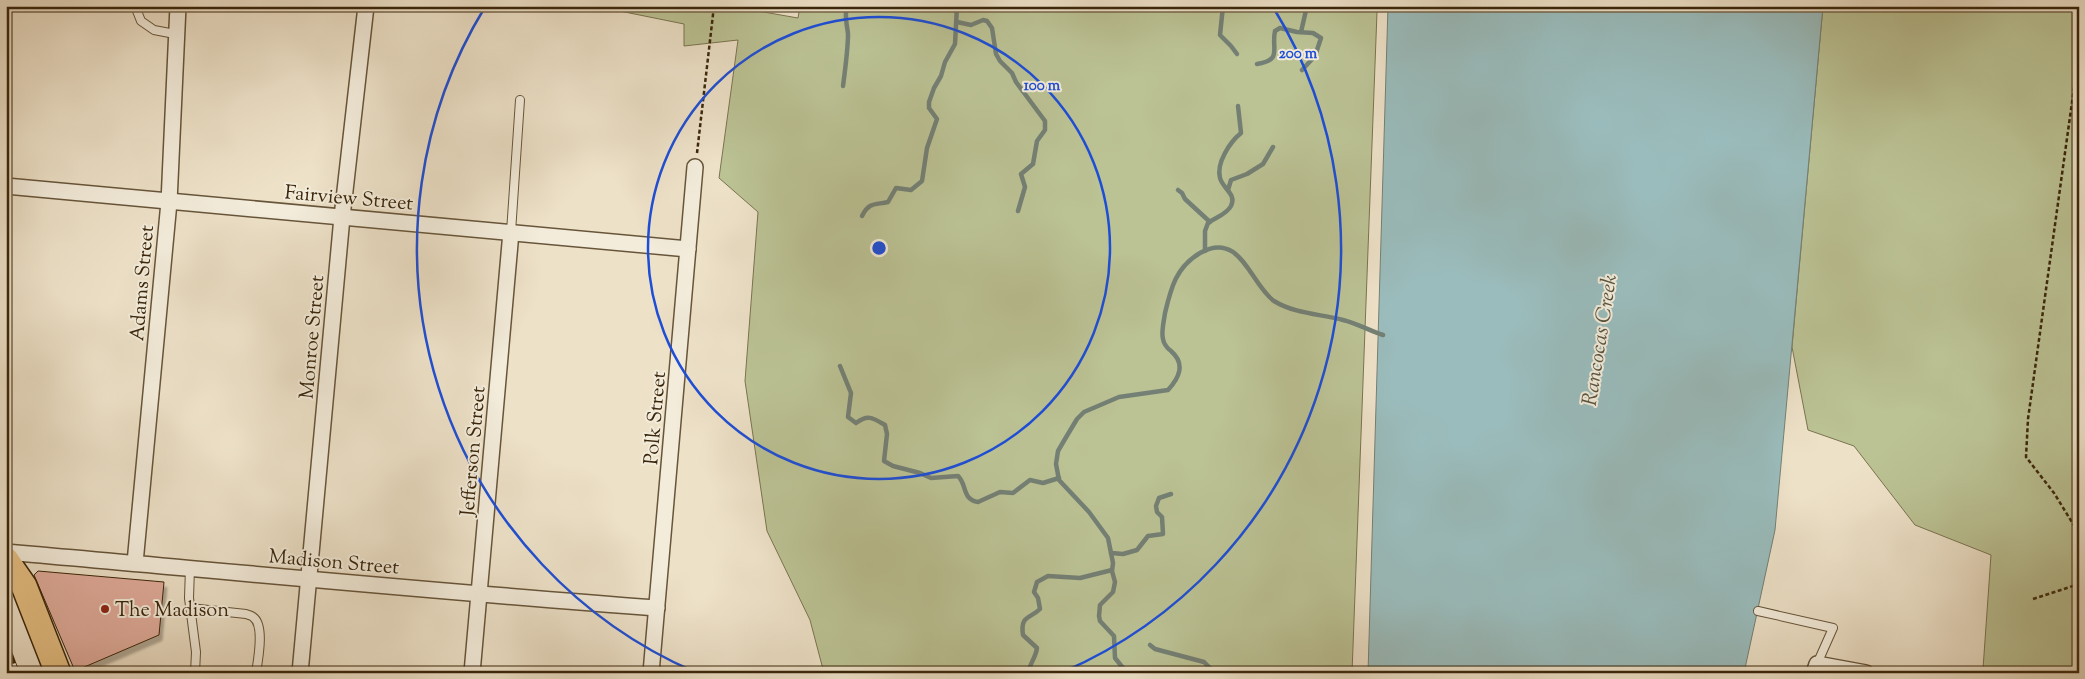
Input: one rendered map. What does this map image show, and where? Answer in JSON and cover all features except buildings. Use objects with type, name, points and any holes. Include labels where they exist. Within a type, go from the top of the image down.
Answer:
[{"type":"main road","points":[[6,560],[24,586],[58,673]]},
{"type":"main road","points":[[6,571],[44,673]]},
{"type":"street","name":"Adams Street","points":[[135,563],[169,202],[175,34],[178,6]]},
{"type":"street","name":"Monroe Street","points":[[300,673],[342,217],[366,6]]},
{"type":"street","name":"Polk Street","points":[[652,673],[695,167]]},
{"type":"street","name":"Fairview Street","points":[[6,186],[688,249]]},
{"type":"street","name":"Jefferson Street","points":[[472,673],[511,232]]},
{"type":"street","name":"Madison Street","points":[[6,552],[309,578],[479,595],[657,608]]},
{"type":"street","points":[[1815,668],[1866,673]]},
{"type":"lane","points":[[135,6],[141,22],[154,30],[175,34]]},
{"type":"lane","points":[[511,232],[520,100]]},
{"type":"lane","points":[[190,568],[190,608],[195,636],[194,673]]},
{"type":"lane","points":[[190,608],[246,614],[254,617],[260,633],[256,673]]},
{"type":"lane","points":[[1758,612],[1833,628],[1815,668]]},
{"type":"path","points":[[695,167],[714,6]]},
{"type":"path","points":[[2033,599],[2076,585],[2078,532],[2054,493],[2026,457],[2028,419],[2079,52]]},
{"type":"green space","points":[[595,6],[729,6],[798,18],[800,6],[1375,6],[1377,12],[1352,673],[824,673],[810,620],[767,531],[745,381],[758,212],[719,178],[738,40],[684,46],[684,24]]},
{"type":"green space","points":[[1823,6],[2079,6],[2079,673],[1999,673],[1983,669],[1991,555],[1915,525],[1854,446],[1808,430],[1792,347]]},
{"type":"water","name":"Rancocas Creek","points":[[1388,6],[1823,6],[1775,530],[1744,673],[1368,673]]},
{"type":"waterway","points":[[675,6],[688,6]]},
{"type":"waterway","points":[[732,6],[760,9],[787,6]]},
{"type":"waterway","points":[[843,86],[848,40],[847,6]]},
{"type":"waterway","points":[[849,6],[878,9],[894,9],[906,6]]},
{"type":"waterway","points":[[862,216],[870,206],[888,202],[896,188],[911,190],[922,181],[927,148],[937,119],[929,108],[929,102],[945,62],[955,44],[957,6]]},
{"type":"waterway","points":[[1223,6],[1220,35],[1237,54]]},
{"type":"waterway","points":[[1301,32],[1307,6]]},
{"type":"waterway","points":[[957,22],[971,25],[983,20],[987,21],[992,28],[996,54],[1000,61],[1012,73],[1016,82],[1045,121],[1045,130],[1037,141],[1033,164],[1021,174],[1025,187],[1018,211]]},
{"type":"waterway","points":[[1257,64],[1270,60],[1273,57],[1275,31],[1280,28],[1313,33],[1321,38],[1315,56],[1302,70]]},
{"type":"waterway","points":[[1205,251],[1205,231],[1208,223],[1226,212],[1232,202],[1231,195],[1222,182],[1219,172],[1225,153],[1241,133],[1238,106]]},
{"type":"waterway","points":[[1228,190],[1231,180],[1247,174],[1263,164],[1273,147]]},
{"type":"waterway","points":[[1178,190],[1210,222]]},
{"type":"waterway","points":[[1127,673],[1115,658],[1114,636],[1100,621],[1099,616],[1100,605],[1113,592],[1115,582],[1108,538],[1089,512],[1059,480],[1056,464],[1058,451],[1077,419],[1084,412],[1119,397],[1168,390],[1175,381],[1180,366],[1176,356],[1165,345],[1162,333],[1170,295],[1176,279],[1185,265],[1200,253],[1214,248],[1225,248],[1243,262],[1274,301],[1291,309],[1348,321],[1383,335]]},
{"type":"waterway","points":[[840,366],[851,393],[848,417],[856,423],[870,418],[885,425],[887,434],[884,461],[893,466],[931,478],[958,476],[969,498],[978,502],[1000,492],[1013,493],[1030,480],[1043,483],[1059,478]]},
{"type":"waterway","points":[[1111,553],[1123,554],[1137,550],[1148,536],[1163,534],[1162,517],[1157,512],[1156,506],[1159,498],[1171,494]]},
{"type":"waterway","points":[[1028,673],[1037,648],[1023,635],[1022,629],[1024,621],[1040,609],[1038,598],[1034,592],[1037,582],[1048,576],[1080,578],[1112,570]]},
{"type":"waterway","points":[[1150,645],[1155,649],[1204,662],[1215,673]]},
{"type":"railway","points":[[6,643],[17,673]]},
{"type":"place","name":"The Madison","points":[[105,609]]}]
